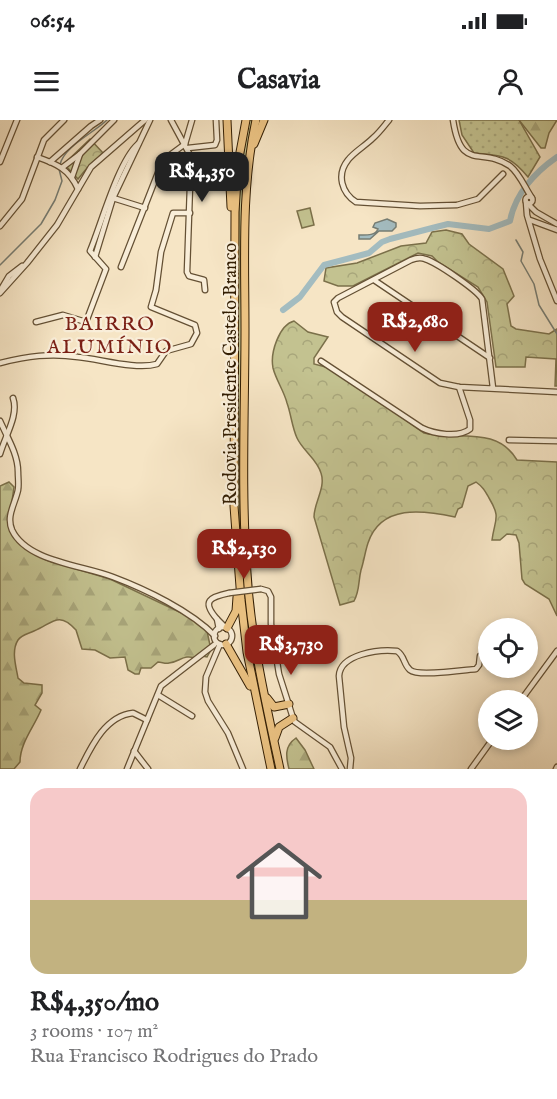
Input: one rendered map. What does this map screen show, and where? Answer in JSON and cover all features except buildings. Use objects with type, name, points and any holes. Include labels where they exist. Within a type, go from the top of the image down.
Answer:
[{"type":"highway","points":[[227,120],[231,176],[231,238],[234,256]]},
{"type":"highway","name":"Rodovia Presidente Castelo Branco","points":[[246,120],[237,178],[234,256],[236,543],[248,652],[271,769]]},
{"type":"highway","name":"Rodovia Presidente Castelo Branco","points":[[256,120],[250,151],[246,219],[244,504],[250,605],[263,690],[280,769]]},
{"type":"highway","points":[[250,151],[264,120]]},
{"type":"highway","points":[[222,628],[237,607],[236,543]]},
{"type":"highway","points":[[218,642],[249,683],[264,740]]},
{"type":"highway","points":[[263,690],[274,707],[290,704]]},
{"type":"highway","points":[[275,744],[279,727],[293,718]]},
{"type":"street","points":[[0,162],[17,120]]},
{"type":"street","points":[[0,226],[22,199],[44,140],[64,120]]},
{"type":"street","points":[[50,162],[90,126],[100,120]]},
{"type":"street","points":[[63,167],[80,154],[114,120]]},
{"type":"street","points":[[0,292],[57,225],[91,167],[145,120]]},
{"type":"street","points":[[96,243],[113,198],[150,120]]},
{"type":"street","points":[[171,120],[186,146],[192,165],[187,272],[189,276],[204,279],[205,290]]},
{"type":"street","points":[[186,146],[192,120]]},
{"type":"street","points":[[121,267],[165,158],[186,146],[212,146],[216,143],[216,120]]},
{"type":"street","points":[[389,120],[378,134],[348,160],[343,169],[341,181],[343,189],[348,197],[356,202],[420,206],[457,205],[478,199],[503,174]]},
{"type":"street","points":[[453,120],[463,149],[476,157],[492,159],[510,167],[525,187],[529,201],[542,216],[557,224]]},
{"type":"street","points":[[36,321],[63,315],[86,322],[106,268],[95,257],[96,243],[119,176],[138,144]]},
{"type":"street","points":[[72,177],[80,154]]},
{"type":"street","points":[[37,157],[63,167],[72,177],[78,189]]},
{"type":"street","points":[[113,198],[145,208]]},
{"type":"street","points":[[529,201],[526,209],[548,282],[557,301]]},
{"type":"street","points":[[0,363],[26,356],[60,355],[150,366],[157,364],[166,351],[191,344],[197,330],[195,325],[151,307],[156,290],[161,252],[173,213],[190,213]]},
{"type":"street","points":[[530,220],[557,230]]},
{"type":"street","points":[[494,388],[484,306],[480,295],[429,260],[418,258],[338,298],[334,306],[342,317],[440,383],[459,387],[557,392]]},
{"type":"street","points":[[374,280],[490,358]]},
{"type":"street","points":[[321,361],[428,431],[444,434],[465,433],[470,429],[459,387]]},
{"type":"street","points":[[0,454],[15,415],[13,398]]},
{"type":"street","points":[[0,421],[17,459],[18,491],[10,518],[16,537],[50,559],[102,573],[132,585],[174,607],[207,628],[218,642]]},
{"type":"street","points":[[509,440],[557,441]]},
{"type":"street","points":[[243,769],[228,733],[205,692],[206,677],[222,628],[209,610],[208,604],[214,596],[261,589],[268,591],[271,597],[271,624],[278,669],[293,718],[330,747],[342,769]]},
{"type":"street","points":[[127,769],[161,686],[218,642],[230,642],[231,632],[222,628],[207,628]]},
{"type":"street","points":[[350,769],[351,758],[344,727],[339,676],[346,661],[359,656],[397,651],[403,656],[407,667],[416,673],[476,669],[478,666]]},
{"type":"street","points":[[528,690],[557,651]]},
{"type":"street","points":[[158,695],[192,716]]},
{"type":"street","points":[[80,769],[104,729],[116,719],[129,713],[147,720]]},
{"type":"street","points":[[471,769],[485,750]]},
{"type":"street","points":[[134,751],[148,769]]},
{"type":"green space","points":[[249,120],[254,120],[243,294],[240,536],[250,635],[277,769],[275,769],[255,678],[248,635],[242,594],[237,517],[239,180]]},
{"type":"green space","points":[[459,120],[519,120],[540,157],[528,177],[510,160],[474,153],[462,135]]},
{"type":"green space","points":[[519,120],[557,120],[549,133],[545,148],[541,148]]},
{"type":"green space","points":[[90,139],[103,153],[78,179],[64,164]]},
{"type":"green space","points":[[310,208],[314,225],[302,228],[297,211]]},
{"type":"green space","points":[[446,230],[462,234],[469,244],[503,269],[514,296],[507,304],[511,326],[516,329],[549,334],[557,329],[557,386],[555,386],[556,359],[526,357],[525,367],[496,367],[487,302],[478,287],[432,256],[418,253],[353,286],[338,286],[324,281],[326,268],[357,263],[401,246],[426,243],[432,232]]},
{"type":"green space","points":[[294,321],[308,332],[328,337],[314,358],[314,364],[333,369],[424,433],[487,438],[508,449],[517,460],[557,462],[557,616],[549,599],[525,584],[522,579],[519,543],[516,535],[507,534],[500,540],[492,540],[495,510],[485,491],[476,482],[468,486],[462,507],[458,509],[455,517],[417,512],[404,513],[383,521],[374,530],[368,543],[354,601],[340,605],[314,517],[322,484],[321,473],[297,438],[272,362],[274,348],[280,334]]},
{"type":"green space","points":[[9,482],[14,487],[9,522],[22,545],[46,560],[110,579],[190,617],[207,631],[211,650],[207,657],[202,656],[199,659],[185,657],[168,663],[158,662],[151,668],[141,668],[139,674],[135,674],[128,670],[125,657],[110,658],[95,650],[82,649],[76,630],[64,621],[55,620],[23,635],[18,640],[15,649],[18,678],[24,683],[42,685],[42,693],[35,705],[41,710],[25,742],[20,762],[14,769],[0,769],[0,486]]},
{"type":"green space","points":[[296,738],[314,769],[289,769],[288,748]]},
{"type":"water","points":[[387,219],[396,223],[392,231],[379,231],[370,239],[359,239],[359,235],[375,233],[378,229],[373,227],[375,223]]},
{"type":"waterway","points":[[60,165],[62,158],[73,146],[107,120]]},
{"type":"waterway","points":[[283,310],[300,297],[324,265],[369,253],[382,242],[448,224],[489,229],[510,221],[516,202],[527,184],[557,157]]},
{"type":"waterway","points":[[0,265],[41,224],[55,200],[62,181],[59,169]]},
{"type":"waterway","points":[[516,240],[523,252],[521,261],[534,284],[539,305],[557,334]]},
{"type":"district","name":"BAIRRO ALUMÍNIO","points":[[110,334]]}]
